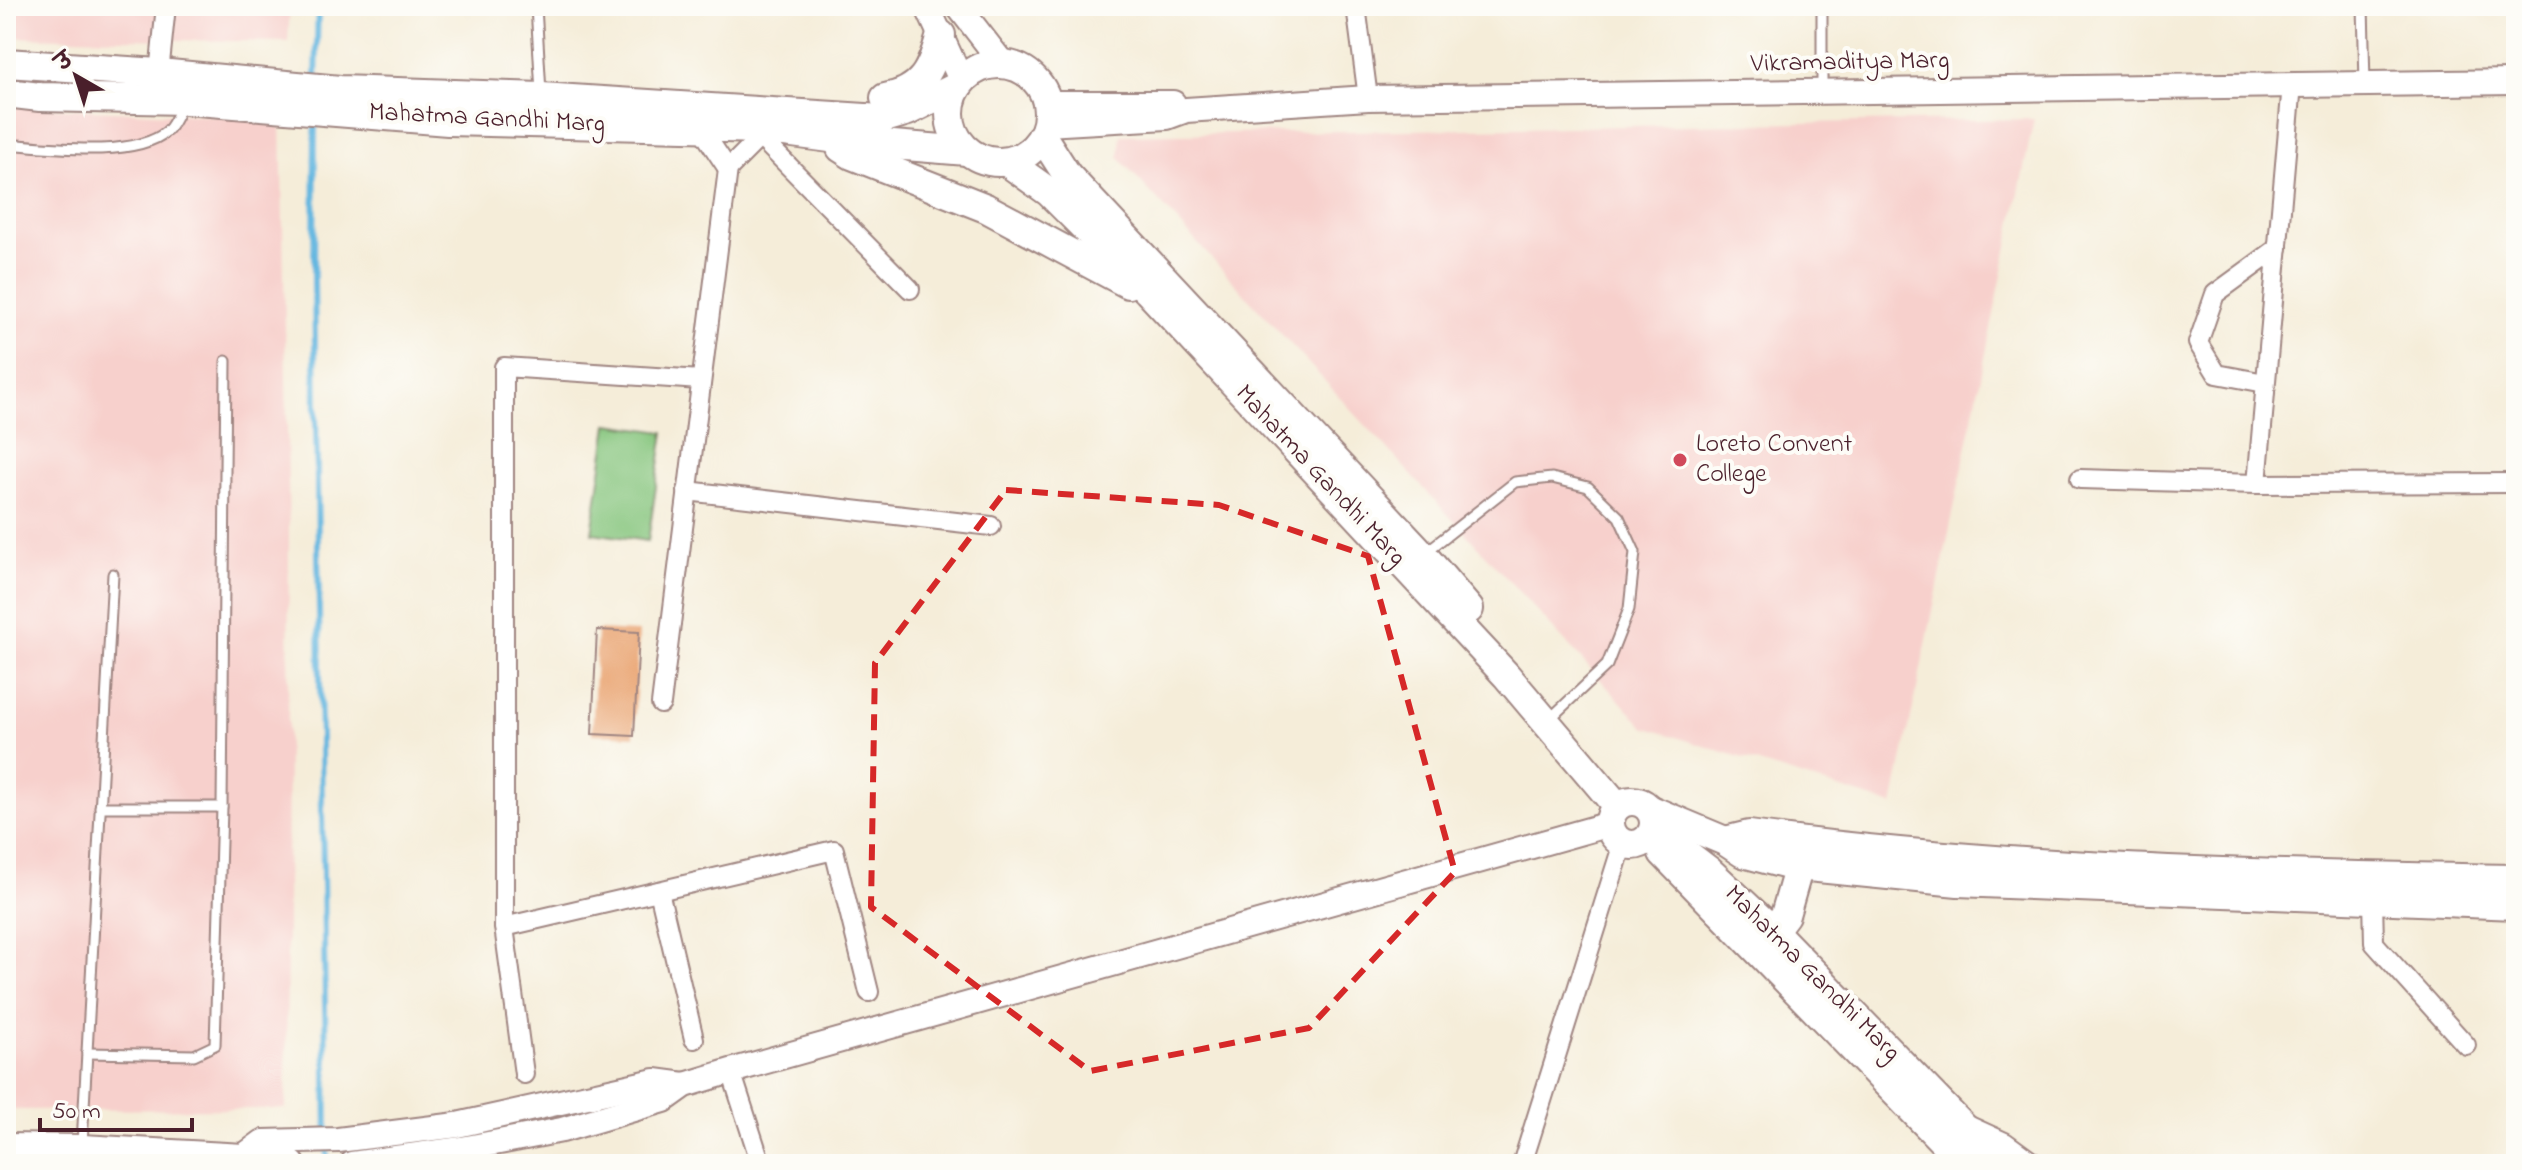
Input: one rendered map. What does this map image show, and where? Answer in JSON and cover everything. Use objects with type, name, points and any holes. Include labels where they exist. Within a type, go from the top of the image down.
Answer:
[{"type":"main road","points":[[711,118],[780,102],[871,101],[896,96],[918,85],[932,66],[941,35]]},
{"type":"main road","points":[[6,63],[159,73],[281,97]]},
{"type":"main road","points":[[340,101],[541,97],[711,118],[881,119],[908,111],[960,83],[976,68],[994,63],[1014,66],[1030,74],[1043,90],[1045,121],[1036,145],[1021,157],[1007,162],[983,160],[967,151],[954,135],[949,118],[952,97],[960,83]]},
{"type":"main road","name":"Mahatma Gandhi Marg","points":[[6,93],[40,97],[185,100],[281,97],[340,101],[448,121],[711,118],[761,133],[967,151]]},
{"type":"main road","name":"Mahatma Gandhi Marg","points":[[1045,121],[1067,175],[1423,555],[1556,713],[1633,821],[1709,871],[1773,931],[1954,1143]]},
{"type":"main road","points":[[825,137],[852,155],[986,208],[1129,285],[1148,291]]},
{"type":"main road","name":"Mahatma Gandhi Marg","points":[[1007,162],[1049,192],[1148,291],[1506,675],[1694,887],[1954,1143]]},
{"type":"main road","points":[[1633,821],[1725,841],[1743,853],[1799,866],[1958,882],[2249,883],[2516,879]]},
{"type":"main road","points":[[1725,841],[1749,835],[1969,857],[2141,869],[2373,899],[2516,905]]},
{"type":"main road","points":[[1773,931],[1785,915],[1799,866]]},
{"type":"main road","points":[[1954,1143],[1998,1163]]},
{"type":"main road","points":[[1954,1143],[1965,1164]]},
{"type":"street","points":[[159,73],[166,6]]},
{"type":"street","points":[[927,6],[960,83]]},
{"type":"street","points":[[958,6],[1003,64]]},
{"type":"street","points":[[1356,6],[1368,98]]},
{"type":"street","name":"Vikramaditya Marg","points":[[1045,121],[1171,101],[1186,110],[1368,98],[2516,82]]},
{"type":"street","points":[[2257,484],[2292,84]]},
{"type":"street","points":[[711,118],[706,136],[728,169]]},
{"type":"street","points":[[661,704],[728,169],[761,133],[910,289]]},
{"type":"street","points":[[2265,383],[2217,374],[2198,343],[2215,294],[2278,248]]},
{"type":"street","points":[[524,1074],[504,927],[504,367],[701,380]]},
{"type":"street","points":[[2080,479],[2257,484],[2516,483]]},
{"type":"street","points":[[687,491],[991,526]]},
{"type":"street","points":[[352,1164],[462,1149],[562,1130],[664,1100],[685,1085],[731,1071],[1633,821]]},
{"type":"street","points":[[1522,1164],[1633,821]]},
{"type":"street","points":[[504,927],[834,850],[869,992]]},
{"type":"street","points":[[659,891],[694,1039]]},
{"type":"street","points":[[2373,899],[2374,943],[2466,1045]]},
{"type":"street","points":[[731,1071],[761,1164]]},
{"type":"street","points":[[244,1156],[263,1142],[307,1148],[342,1148],[655,1081],[685,1085]]},
{"type":"street","points":[[457,1125],[462,1149]]},
{"type":"street","points":[[1954,1143],[2004,1145],[2030,1164]]},
{"type":"street","points":[[6,1146],[244,1156],[254,1162],[293,1164]]},
{"type":"lane","points":[[536,6],[541,97]]},
{"type":"lane","points":[[1822,6],[1822,91]]},
{"type":"lane","points":[[2363,6],[2365,83]]},
{"type":"lane","points":[[6,144],[91,150],[138,145],[168,131],[185,100]]},
{"type":"lane","points":[[87,1053],[194,1055],[215,1045],[222,807],[226,361]]},
{"type":"lane","points":[[1423,555],[1515,482],[1552,478],[1588,487],[1619,517],[1635,552],[1629,609],[1607,665],[1556,713]]},
{"type":"lane","points":[[82,1147],[113,574]]},
{"type":"lane","points":[[100,807],[222,807]]},
{"type":"highlighted area","points":[[1006,490],[1219,505],[1368,556],[1455,872],[1309,1028],[1090,1071],[871,907],[875,663]]},
{"type":"shaded area","points":[[6,6],[290,6],[288,42],[6,37]]},
{"type":"shaded area","points":[[6,106],[281,119],[289,534],[286,1109],[6,1110]]},
{"type":"shaded area","name":"Loreto Convent College","points":[[2034,119],[1893,805],[1644,727],[1119,158],[1121,135]]},
{"type":"green space","points":[[608,424],[664,432],[648,541],[592,533]]},
{"type":"building","points":[[597,630],[639,632],[634,736],[592,734]]},
{"type":"waterway","points":[[316,81],[318,6]]},
{"type":"waterway","points":[[315,120],[314,282],[327,1136]]},
{"type":"waterway","points":[[327,1148],[327,1164]]},
{"type":"place","name":"Loreto Convent College","points":[[1680,460]]}]
